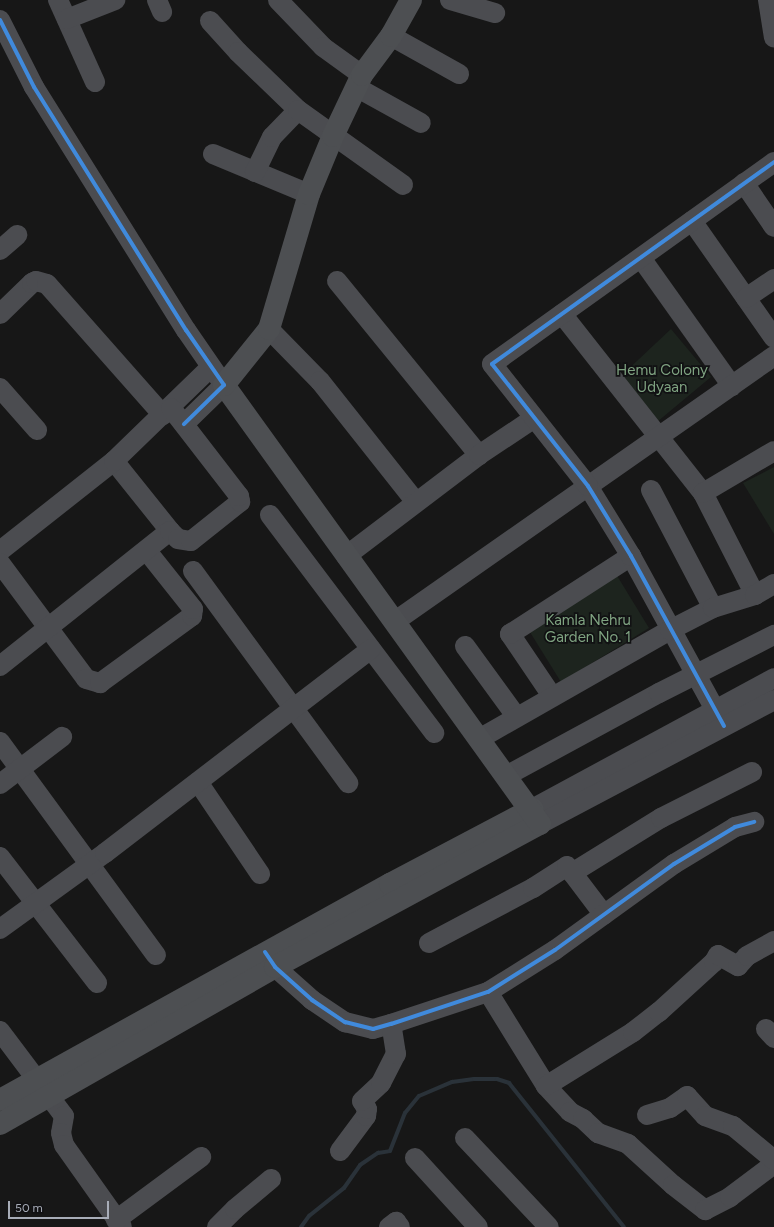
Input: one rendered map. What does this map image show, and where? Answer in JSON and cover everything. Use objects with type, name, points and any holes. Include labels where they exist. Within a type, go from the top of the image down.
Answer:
[{"type":"main road","points":[[0,1100],[36,1078],[270,959],[536,816],[346,556],[224,385],[269,329],[309,194],[333,136],[359,81],[391,36],[411,0]]},
{"type":"main road","points":[[0,1124],[49,1096],[270,959]]},
{"type":"street","points":[[58,0],[95,82]]},
{"type":"street","points":[[67,19],[115,0]]},
{"type":"street","points":[[278,0],[323,47],[359,81],[421,123]]},
{"type":"street","points":[[450,0],[495,13]]},
{"type":"street","points":[[770,5],[774,38]]},
{"type":"street","points":[[0,20],[34,87],[211,367],[224,385],[184,424]]},
{"type":"street","points":[[210,21],[238,52],[298,110],[402,185]]},
{"type":"street","points":[[391,36],[459,74]]},
{"type":"street","points":[[255,172],[272,137],[298,110]]},
{"type":"street","points":[[213,154],[309,194]]},
{"type":"street","points":[[720,718],[670,630],[631,556],[588,486],[492,364],[774,162]]},
{"type":"street","points":[[744,183],[774,226]]},
{"type":"street","points":[[692,221],[774,338]]},
{"type":"street","points":[[0,250],[16,235]]},
{"type":"street","points":[[641,258],[732,386]]},
{"type":"street","points":[[746,298],[774,279]]},
{"type":"street","points":[[0,314],[36,281],[47,284],[167,411],[184,424],[239,496],[240,502],[191,541],[178,539],[114,462]]},
{"type":"street","points":[[337,281],[479,455]]},
{"type":"street","points":[[562,314],[703,493],[755,595]]},
{"type":"street","points":[[269,329],[320,381],[416,502]]},
{"type":"street","points":[[394,622],[658,435],[774,356]]},
{"type":"street","points":[[0,550],[114,462],[211,367]]},
{"type":"street","points":[[0,388],[37,430]]},
{"type":"street","points":[[346,556],[479,455],[533,418]]},
{"type":"street","points":[[703,493],[774,451]]},
{"type":"street","points":[[650,490],[713,608]]},
{"type":"street","points":[[270,515],[434,733]]},
{"type":"street","points":[[0,666],[48,626],[170,531]]},
{"type":"street","points":[[0,564],[48,626],[86,679],[100,683],[192,616],[193,609],[146,550]]},
{"type":"street","points":[[552,696],[510,634],[631,556]]},
{"type":"street","points":[[193,571],[348,783]]},
{"type":"street","points":[[479,739],[516,716],[670,630],[713,608],[755,595],[774,584]]},
{"type":"street","points":[[506,776],[695,674],[774,635]]},
{"type":"street","points":[[465,646],[516,716]]},
{"type":"street","points":[[0,929],[90,864],[371,649]]},
{"type":"street","points":[[536,816],[720,718],[774,678]]},
{"type":"street","points":[[720,718],[774,700]]},
{"type":"street","points":[[0,784],[62,737]]},
{"type":"street","points":[[0,742],[156,955]]},
{"type":"street","points":[[572,873],[661,818],[752,772]]},
{"type":"street","points":[[198,782],[260,874]]},
{"type":"street","points":[[270,959],[312,1000],[346,1022],[373,1029],[391,1024],[488,992],[554,950],[674,864],[735,827],[754,822]]},
{"type":"street","points":[[0,857],[97,983]]},
{"type":"street","points":[[429,943],[533,888],[567,866],[604,915]]},
{"type":"street","points":[[546,1086],[639,1028],[694,980],[718,955],[738,966],[747,956],[774,941]]},
{"type":"street","points":[[488,992],[546,1086],[570,1112],[583,1119],[598,1133],[628,1144],[673,1185],[705,1210],[730,1197],[774,1164]]},
{"type":"street","points":[[340,1151],[366,1116],[367,1109],[362,1101],[380,1083],[396,1054],[391,1024]]},
{"type":"street","points":[[0,1031],[64,1116],[61,1133],[64,1145],[119,1223],[201,1157]]},
{"type":"street","points":[[647,1115],[670,1108],[687,1096],[705,1116],[733,1126],[774,1160]]},
{"type":"street","points":[[465,1138],[549,1227]]},
{"type":"street","points":[[415,1158],[478,1227]]},
{"type":"street","points":[[217,1227],[235,1209],[271,1179]]},
{"type":"street","points":[[389,1227],[396,1222],[400,1227]]},
{"type":"green space","name":"Hemu Colony Udyaan","points":[[671,329],[711,377],[657,422],[622,375]]},
{"type":"green space","points":[[774,467],[774,534],[743,483]]},
{"type":"green space","name":"Kamla Nehru Garden No. 1","points":[[616,574],[649,628],[561,682],[528,629]]},
{"type":"waterway","points":[[301,1227],[309,1216],[344,1188],[360,1165],[378,1153],[390,1151],[405,1113],[419,1096],[452,1082],[474,1079],[497,1079],[509,1083],[624,1227]]},
{"type":"cycle path","points":[[0,20],[34,87],[186,330],[224,385],[184,424]]},
{"type":"cycle path","points":[[724,726],[631,556],[588,486],[492,364],[774,162]]},
{"type":"cycle path","points":[[265,952],[275,967],[312,1000],[345,1022],[373,1029],[488,992],[555,950],[674,864],[735,827],[754,822]]}]
